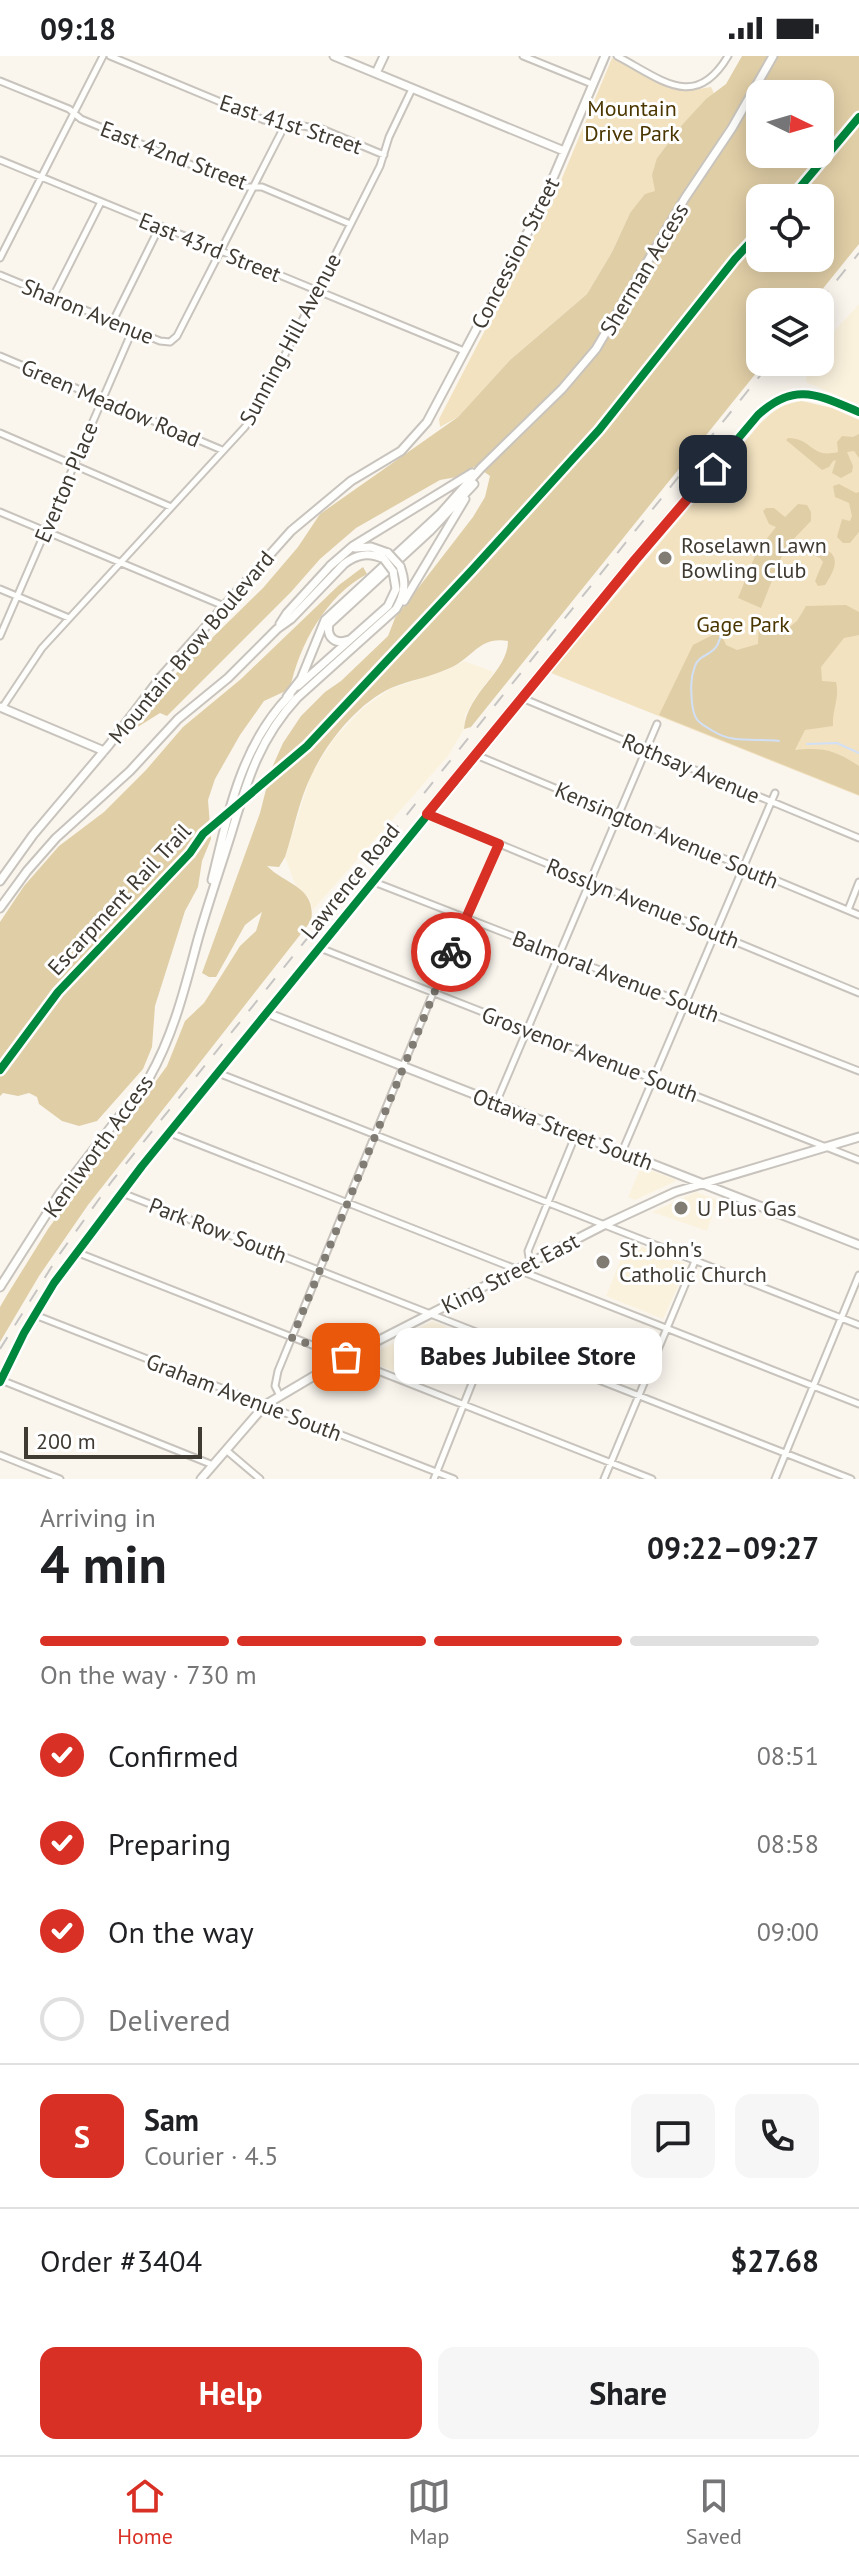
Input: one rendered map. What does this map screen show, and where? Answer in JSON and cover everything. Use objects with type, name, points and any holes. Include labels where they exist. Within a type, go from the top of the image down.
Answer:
[{"type":"main road","points":[[334,56],[564,151]]},
{"type":"main road","points":[[376,73],[384,56]]},
{"type":"main road","name":"Concession Street","points":[[411,442],[427,422],[539,211],[605,56]]},
{"type":"main road","name":"Sherman Access","points":[[485,466],[562,389],[596,349],[773,56]]},
{"type":"main road","name":"Lawrence Road","points":[[0,1381],[35,1315],[76,1252],[121,1192],[475,755],[758,415],[774,401],[792,394],[814,394],[859,412]]},
{"type":"main road","name":"Mountain Brow Boulevard","points":[[0,881],[33,835],[160,678],[291,531],[351,481],[411,442]]},
{"type":"main road","points":[[351,639],[341,642],[332,639],[329,624],[430,531],[474,484],[485,466]]},
{"type":"main road","points":[[277,629],[287,613],[330,566],[353,546],[485,466]]},
{"type":"main road","points":[[287,697],[303,674],[325,620],[425,528],[485,466]]},
{"type":"main road","name":"Kenilworth Access","points":[[0,1287],[60,1193],[158,1062],[172,1030],[252,766],[273,727],[297,698],[396,609],[411,591],[474,484]]},
{"type":"main road","points":[[330,566],[358,547],[376,547],[397,568],[404,580],[404,590],[396,609]]},
{"type":"main road","points":[[0,908],[56,838],[130,771],[178,719],[228,678],[291,619],[351,558],[369,554],[386,556]]},
{"type":"main road","name":"Kenilworth Access","points":[[208,906],[223,832],[255,741],[287,697],[392,601],[397,568]]},
{"type":"main road","points":[[1,707],[104,751]]},
{"type":"main road","name":"Ottawa Street South","points":[[267,1013],[859,1245]]},
{"type":"main road","name":"King Street East","points":[[201,1479],[265,1405],[346,1357],[675,1192],[859,1137]]},
{"type":"street","points":[[0,258],[103,56]]},
{"type":"street","name":"East 41st Street","points":[[110,56],[264,120],[322,129],[384,155]]},
{"type":"street","points":[[523,56],[592,84]]},
{"type":"street","points":[[617,56],[671,85],[694,87],[713,79],[728,56]]},
{"type":"street","name":"East 42nd Street","points":[[0,81],[74,113],[81,119],[245,187],[262,187],[350,224]]},
{"type":"street","name":"Sunning Hill Avenue","points":[[1,707],[42,648],[245,427],[260,404],[317,291],[384,155],[390,132],[412,89]]},
{"type":"street","name":"Sharon Avenue","points":[[0,275],[160,341],[170,342],[177,336],[285,125]]},
{"type":"street","name":"East 43rd Street","points":[[0,160],[465,351]]},
{"type":"street","points":[[53,297],[101,202]]},
{"type":"street","points":[[113,321],[160,226]]},
{"type":"street","points":[[0,236],[9,240]]},
{"type":"street","name":"Everton Place","points":[[0,636],[133,329]]},
{"type":"street","name":"Green Meadow Road","points":[[0,356],[222,450]]},
{"type":"street","points":[[0,433],[171,507]]},
{"type":"street","points":[[0,512],[224,606]]},
{"type":"street","points":[[0,589],[69,618]]},
{"type":"street","name":"Rothsay Avenue","points":[[522,698],[859,838]]},
{"type":"street","points":[[496,1103],[657,724]]},
{"type":"street","name":"Kensington Avenue South","points":[[475,755],[859,915]]},
{"type":"street","points":[[621,1153],[775,793]]},
{"type":"street","name":"Rosslyn Avenue South","points":[[427,814],[859,993]]},
{"type":"street","points":[[280,1396],[275,1386],[276,1378],[433,993],[499,844]]},
{"type":"street","name":"Balmoral Avenue South","points":[[374,882],[859,1071]]},
{"type":"street","points":[[848,910],[859,882]]},
{"type":"street","name":"Grosvenor Avenue South","points":[[320,948],[859,1160]]},
{"type":"street","points":[[218,1073],[859,1325]]},
{"type":"street","points":[[170,1133],[859,1404]]},
{"type":"street","points":[[530,1263],[528,1251],[576,1134]]},
{"type":"street","name":"Park Row South","points":[[121,1192],[851,1479]]},
{"type":"street","points":[[76,1252],[652,1479]]},
{"type":"street","points":[[604,1479],[695,1261]]},
{"type":"street","points":[[775,1479],[859,1275]]},
{"type":"street","name":"Graham Avenue South","points":[[35,1315],[435,1476],[454,1479]]},
{"type":"street","points":[[435,1476],[490,1338]]},
{"type":"street","points":[[0,1381],[213,1465]]},
{"type":"street","points":[[226,1450],[260,1479]]},
{"type":"street","points":[[0,1455],[60,1479]]},
{"type":"shaded area","points":[[742,56],[859,56],[859,244],[823,288],[746,288],[746,376],[754,376],[471,727],[464,729],[472,704],[502,663],[508,641],[490,642],[450,668],[391,688],[355,713],[335,737],[307,784],[285,857],[279,867],[267,866],[305,894],[312,910],[311,921],[88,1205],[39,1276],[0,1342],[0,1307],[48,1229],[167,1066],[185,1021],[204,1003],[240,946],[256,931],[262,912],[245,925],[216,977],[202,973],[283,743],[301,716],[388,636],[395,618],[473,517],[485,497],[490,476],[476,466],[457,477],[440,480],[356,528],[320,559],[167,716],[160,713],[136,728],[155,694],[263,588],[298,547],[320,514],[458,417],[510,360],[587,294],[630,213],[645,194],[655,191],[652,175],[657,158],[706,99],[726,84]]},
{"type":"shaded area","points":[[859,304],[859,405],[806,382],[806,376],[834,376],[834,332]]},
{"type":"shaded area","points":[[859,434],[859,458],[854,451],[847,452],[853,466],[852,472],[841,478],[832,473],[836,460],[822,470],[786,440],[796,439],[816,451],[829,453],[838,452],[837,442],[842,436]]},
{"type":"shaded area","points":[[839,484],[859,492],[859,532],[850,543],[843,543],[837,537],[842,519],[850,521],[852,516],[849,503],[835,497],[833,486]]},
{"type":"shaded area","points":[[798,504],[807,505],[811,521],[785,548],[761,608],[738,598],[757,551],[776,527],[769,524],[763,511],[774,508],[785,517]]},
{"type":"shaded area","points":[[811,545],[828,550],[834,559],[833,571],[825,585],[818,586],[815,581],[823,562],[810,554],[807,549]]},
{"type":"shaded area","points":[[363,567],[367,574],[339,595],[316,623],[300,656],[290,689],[264,701],[215,779],[208,800],[211,839],[202,861],[198,887],[185,911],[155,1006],[152,1047],[143,1069],[97,1121],[79,1126],[62,1121],[29,1093],[18,1096],[3,1093],[0,1096],[0,922],[24,886],[59,846],[104,812],[146,770],[183,727],[241,679],[339,585]]},
{"type":"shaded area","points":[[846,605],[859,612],[859,635],[844,638],[821,667],[822,681],[836,682],[833,726],[805,730],[795,750],[828,751],[859,766],[859,795],[659,715],[693,645],[720,631],[726,645],[737,650],[758,644],[759,624],[782,633],[797,621],[806,606]]},
{"type":"shaded area","points":[[464,661],[494,672],[465,715],[464,729],[448,756],[313,910],[309,898],[295,884],[285,857],[311,774],[334,739],[362,709],[390,689],[447,670]]},
{"type":"shaded area","points":[[641,1167],[676,1181],[635,1200],[628,1197]]},
{"type":"shaded area","points":[[696,1192],[718,1200],[707,1231],[652,1212]]},
{"type":"shaded area","points":[[628,1241],[686,1264],[663,1319],[606,1296]]},
{"type":"shaded area","points":[[433,1321],[446,1327],[433,1356],[423,1354],[410,1361],[404,1375],[364,1359]]},
{"type":"green space","name":"Mountain Drive Park","points":[[612,58],[669,88],[685,91],[711,87],[714,93],[681,126],[657,158],[656,191],[630,213],[587,294],[510,360],[458,417],[440,427],[439,419],[555,195]]},
{"type":"green space","name":"Gage Park","points":[[802,401],[832,408],[859,420],[859,796],[551,673],[758,426],[778,409]]},
{"type":"waterway","points":[[722,629],[717,646],[698,661],[693,671],[691,694],[696,718],[704,726],[729,738],[779,741]]},
{"type":"waterway","points":[[807,744],[837,743],[859,753]]},
{"type":"railway","points":[[830,288],[859,253]]},
{"type":"railway","points":[[0,1349],[59,1255],[112,1181],[760,376]]},
{"type":"cycle path","points":[[803,184],[859,117]]},
{"type":"cycle path","name":"Escarpment Rail Trail","points":[[0,1070],[58,992],[190,853],[203,834],[307,746],[599,430],[746,247]]},
{"type":"cycle path","points":[[0,1382],[54,1283],[142,1166],[607,594],[758,415],[784,398],[807,394],[859,412]]},
{"type":"way so far","points":[[346,1357],[292,1338],[451,952]]},
{"type":"place","name":"Roselawn Lawn Bowling Club","points":[[665,558]]},
{"type":"place","name":"U Plus Gas","points":[[681,1208]]},
{"type":"place","name":"St. John's Catholic Church","points":[[603,1262]]},
{"type":"place","name":"Babes Jubilee Store","points":[[346,1357]]},
{"type":"route","points":[[451,952],[499,844],[427,814],[713,469]]}]
